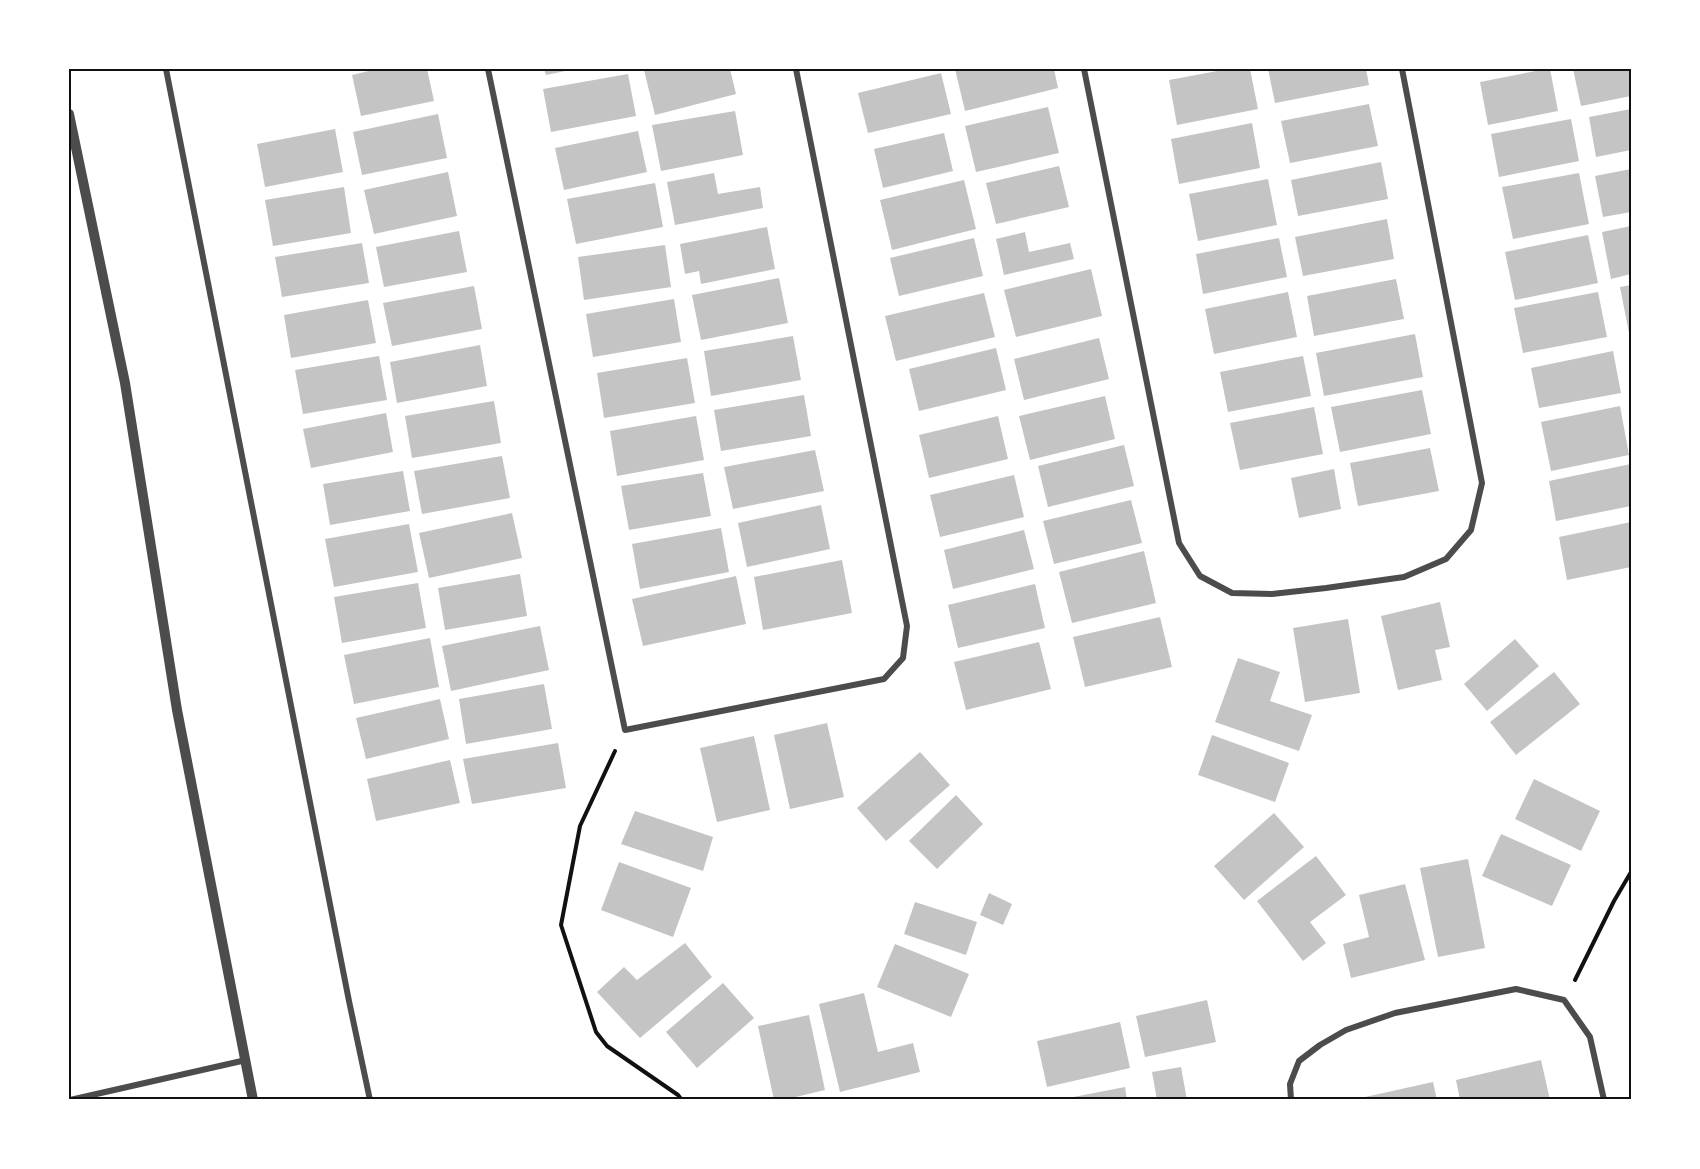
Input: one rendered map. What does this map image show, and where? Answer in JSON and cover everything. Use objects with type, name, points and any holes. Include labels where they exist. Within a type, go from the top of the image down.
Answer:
[{"type":"street","points":[[166,69],[370,1100]]},
{"type":"street","points":[[488,69],[625,730],[884,679],[903,658],[907,626],[796,69]]},
{"type":"street","points":[[1084,69],[1179,543],[1200,576],[1232,593],[1272,594],[1404,577],[1446,559],[1471,530],[1482,483],[1402,69]]},
{"type":"street","points":[[69,114],[125,383],[177,710],[254,1100]]},
{"type":"street","points":[[1291,1100],[1290,1084],[1299,1061],[1346,1029],[1395,1013],[1516,988],[1564,1000],[1590,1037],[1604,1100]]},
{"type":"street","points":[[70,1100],[246,1060]]},
{"type":"street","points":[[926,1100],[941,1100]]},
{"type":"path","points":[[625,730],[580,826],[561,925],[597,1032],[607,1046],[682,1100]]},
{"type":"path","points":[[1564,1000],[1631,872]]},
{"type":"building","points":[[377,69],[427,69],[434,101],[361,116],[352,75]]},
{"type":"building","points":[[544,69],[570,69],[570,70],[546,75]]},
{"type":"building","points":[[730,69],[736,94],[655,115],[644,70]]},
{"type":"building","points":[[955,69],[1054,69],[1058,88],[965,111]]},
{"type":"building","points":[[1228,69],[1250,69],[1258,109],[1177,125],[1169,80]]},
{"type":"building","points":[[1268,69],[1366,69],[1369,85],[1275,103]]},
{"type":"building","points":[[1550,69],[1558,111],[1488,125],[1480,82]]},
{"type":"building","points":[[1573,69],[1631,69],[1631,96],[1581,106]]},
{"type":"building","points":[[941,73],[951,114],[868,133],[858,93]]},
{"type":"building","points":[[628,74],[636,116],[551,132],[543,89]]},
{"type":"building","points":[[1369,104],[1378,146],[1290,163],[1281,121]]},
{"type":"building","points":[[1048,107],[1059,153],[976,172],[965,126]]},
{"type":"building","points":[[1631,109],[1631,150],[1596,157],[1589,117]]},
{"type":"building","points":[[735,111],[743,155],[661,171],[652,125]]},
{"type":"building","points":[[438,114],[447,158],[362,175],[353,132]]},
{"type":"building","points":[[1571,119],[1579,161],[1499,177],[1491,134]]},
{"type":"building","points":[[1252,123],[1260,168],[1179,184],[1171,139]]},
{"type":"building","points":[[335,129],[343,172],[265,187],[257,144]]},
{"type":"building","points":[[638,131],[647,172],[564,190],[555,148]]},
{"type":"building","points":[[944,133],[953,171],[883,188],[874,149]]},
{"type":"building","points":[[1381,162],[1388,199],[1298,216],[1291,180]]},
{"type":"building","points":[[1059,166],[1069,207],[996,224],[986,183]]},
{"type":"building","points":[[1631,169],[1631,212],[1603,217],[1595,176]]},
{"type":"building","points":[[448,172],[457,216],[374,234],[364,190]]},
{"type":"building","points":[[714,173],[718,194],[760,187],[763,208],[675,225],[667,182]]},
{"type":"building","points":[[1579,173],[1589,224],[1513,239],[1502,187]]},
{"type":"building","points":[[1268,179],[1277,225],[1198,241],[1189,194]]},
{"type":"building","points":[[964,180],[976,229],[892,250],[880,200]]},
{"type":"building","points":[[655,183],[663,227],[576,244],[567,199]]},
{"type":"building","points":[[344,187],[351,233],[273,246],[265,200]]},
{"type":"building","points":[[1387,219],[1394,259],[1303,276],[1295,237]]},
{"type":"building","points":[[1631,226],[1631,274],[1611,279],[1602,232]]},
{"type":"building","points":[[767,227],[775,269],[701,284],[699,271],[685,274],[680,244]]},
{"type":"building","points":[[459,231],[467,272],[384,287],[376,247]]},
{"type":"building","points":[[1025,232],[1029,252],[1070,243],[1074,259],[1004,275],[996,239]]},
{"type":"building","points":[[1588,235],[1598,283],[1515,300],[1505,252]]},
{"type":"building","points":[[974,238],[983,276],[899,296],[890,258]]},
{"type":"building","points":[[1279,238],[1287,277],[1203,294],[1196,254]]},
{"type":"building","points":[[362,243],[369,283],[282,297],[275,257]]},
{"type":"building","points":[[665,245],[671,287],[584,300],[578,257]]},
{"type":"building","points":[[1091,269],[1102,316],[1016,337],[1004,290]]},
{"type":"building","points":[[779,278],[788,323],[701,340],[692,295]]},
{"type":"building","points":[[1396,279],[1404,319],[1314,336],[1307,296]]},
{"type":"building","points":[[1631,285],[1631,332],[1629,333],[1620,287]]},
{"type":"building","points":[[474,286],[482,329],[392,346],[383,303]]},
{"type":"building","points":[[1288,292],[1297,337],[1214,354],[1205,309]]},
{"type":"building","points":[[1598,292],[1607,337],[1523,353],[1514,308]]},
{"type":"building","points":[[984,293],[995,337],[896,361],[885,316]]},
{"type":"building","points":[[674,299],[681,342],[593,357],[586,314]]},
{"type":"building","points":[[368,300],[376,343],[291,358],[284,315]]},
{"type":"building","points":[[1415,334],[1423,377],[1324,396],[1316,353]]},
{"type":"building","points":[[793,336],[801,380],[711,396],[704,351]]},
{"type":"building","points":[[1099,338],[1109,379],[1024,400],[1014,359]]},
{"type":"building","points":[[480,345],[487,386],[397,403],[390,362]]},
{"type":"building","points":[[996,348],[1006,390],[919,411],[909,369]]},
{"type":"building","points":[[1613,351],[1621,393],[1539,408],[1531,368]]},
{"type":"building","points":[[379,356],[387,400],[303,414],[295,370]]},
{"type":"building","points":[[1303,356],[1311,396],[1228,412],[1220,372]]},
{"type":"building","points":[[687,358],[695,403],[604,418],[597,373]]},
{"type":"building","points":[[1422,390],[1431,434],[1340,452],[1331,407]]},
{"type":"building","points":[[804,395],[811,436],[721,451],[714,410]]},
{"type":"building","points":[[1105,396],[1115,439],[1030,460],[1019,416]]},
{"type":"building","points":[[494,401],[501,443],[412,458],[405,416]]},
{"type":"building","points":[[1620,406],[1629,455],[1551,471],[1541,422]]},
{"type":"building","points":[[1314,407],[1323,454],[1240,470],[1230,423]]},
{"type":"building","points":[[386,413],[393,452],[311,468],[303,429]]},
{"type":"building","points":[[696,416],[704,460],[617,476],[610,431]]},
{"type":"building","points":[[998,416],[1008,459],[929,478],[919,435]]},
{"type":"building","points":[[1124,445],[1134,486],[1048,507],[1038,466]]},
{"type":"building","points":[[1430,448],[1439,491],[1358,506],[1350,463]]},
{"type":"building","points":[[815,450],[824,491],[733,509],[724,467]]},
{"type":"building","points":[[502,456],[510,498],[422,514],[414,471]]},
{"type":"building","points":[[1631,464],[1631,506],[1556,521],[1549,481]]},
{"type":"building","points":[[1334,469],[1341,509],[1299,518],[1291,478]]},
{"type":"building","points":[[403,471],[410,511],[330,525],[323,484]]},
{"type":"building","points":[[703,473],[711,516],[629,530],[621,486]]},
{"type":"building","points":[[1014,475],[1024,517],[940,537],[930,495]]},
{"type":"building","points":[[1131,500],[1142,543],[1054,564],[1043,521]]},
{"type":"building","points":[[821,505],[830,549],[747,567],[738,523]]},
{"type":"building","points":[[512,513],[522,558],[429,578],[419,533]]},
{"type":"building","points":[[1631,522],[1631,567],[1567,580],[1559,537]]},
{"type":"building","points":[[409,524],[418,572],[334,587],[325,539]]},
{"type":"building","points":[[721,528],[729,572],[640,589],[632,544]]},
{"type":"building","points":[[1024,530],[1034,569],[953,589],[944,550]]},
{"type":"building","points":[[1144,551],[1156,603],[1072,623],[1059,572]]},
{"type":"building","points":[[842,560],[852,613],[763,630],[754,577]]},
{"type":"building","points":[[520,574],[527,616],[445,630],[438,588]]},
{"type":"building","points":[[736,576],[746,624],[643,646],[632,599]]},
{"type":"building","points":[[418,583],[426,628],[342,643],[334,597]]},
{"type":"building","points":[[1035,584],[1045,628],[958,648],[948,605]]},
{"type":"building","points":[[1440,602],[1450,647],[1435,650],[1442,680],[1398,690],[1381,616]]},
{"type":"building","points":[[1160,617],[1172,667],[1085,687],[1073,637]]},
{"type":"building","points":[[1348,619],[1360,693],[1305,702],[1293,628]]},
{"type":"building","points":[[540,626],[549,670],[451,691],[442,646]]},
{"type":"building","points":[[430,638],[439,687],[354,704],[344,655]]},
{"type":"building","points":[[1515,639],[1539,666],[1487,711],[1464,684]]},
{"type":"building","points":[[1039,642],[1051,689],[966,710],[954,662]]},
{"type":"building","points":[[1238,658],[1280,672],[1270,701],[1312,715],[1299,751],[1215,722]]},
{"type":"building","points":[[1554,672],[1580,704],[1516,755],[1490,722]]},
{"type":"building","points":[[544,684],[552,729],[466,744],[459,699]]},
{"type":"building","points":[[440,699],[449,739],[366,759],[356,718]]},
{"type":"building","points":[[827,723],[844,797],[790,809],[774,735]]},
{"type":"building","points":[[1212,735],[1289,763],[1275,802],[1198,775]]},
{"type":"building","points":[[754,736],[770,810],[717,822],[700,748]]},
{"type":"building","points":[[558,743],[566,788],[472,804],[463,759]]},
{"type":"building","points":[[920,752],[950,785],[886,841],[857,808]]},
{"type":"building","points":[[450,760],[460,803],[376,821],[367,779]]},
{"type":"building","points":[[1534,779],[1600,811],[1581,851],[1515,819]]},
{"type":"building","points":[[956,795],[983,824],[937,869],[909,841]]},
{"type":"building","points":[[635,811],[713,837],[703,871],[621,844]]},
{"type":"building","points":[[1274,813],[1304,847],[1244,900],[1214,866]]},
{"type":"building","points":[[1501,834],[1571,865],[1552,906],[1482,876]]},
{"type":"building","points":[[1316,856],[1346,895],[1310,922],[1326,943],[1303,961],[1257,901]]},
{"type":"building","points":[[1468,859],[1485,948],[1438,957],[1420,868]]},
{"type":"building","points":[[619,862],[691,888],[673,937],[601,910]]},
{"type":"building","points":[[1405,884],[1425,960],[1351,978],[1343,944],[1369,937],[1359,895]]},
{"type":"building","points":[[989,893],[1012,904],[1003,925],[980,915]]},
{"type":"building","points":[[915,902],[977,922],[966,955],[904,934]]},
{"type":"building","points":[[685,943],[712,977],[640,1038],[597,992],[624,967],[637,980]]},
{"type":"building","points":[[895,944],[969,974],[951,1017],[877,987]]},
{"type":"building","points":[[723,983],[754,1018],[697,1068],[666,1032]]},
{"type":"building","points":[[864,993],[878,1052],[913,1043],[920,1072],[840,1092],[819,1004]]},
{"type":"building","points":[[1207,1000],[1216,1042],[1145,1057],[1136,1016]]},
{"type":"building","points":[[809,1015],[825,1090],[774,1100],[758,1026]]},
{"type":"building","points":[[1120,1022],[1130,1068],[1047,1087],[1037,1041]]},
{"type":"building","points":[[1541,1060],[1550,1100],[1460,1100],[1456,1080]]},
{"type":"building","points":[[1181,1067],[1187,1100],[1157,1100],[1152,1072]]},
{"type":"building","points":[[1433,1082],[1437,1100],[1356,1100],[1356,1099]]},
{"type":"building","points":[[1125,1087],[1127,1100],[1063,1100],[1063,1099]]}]
